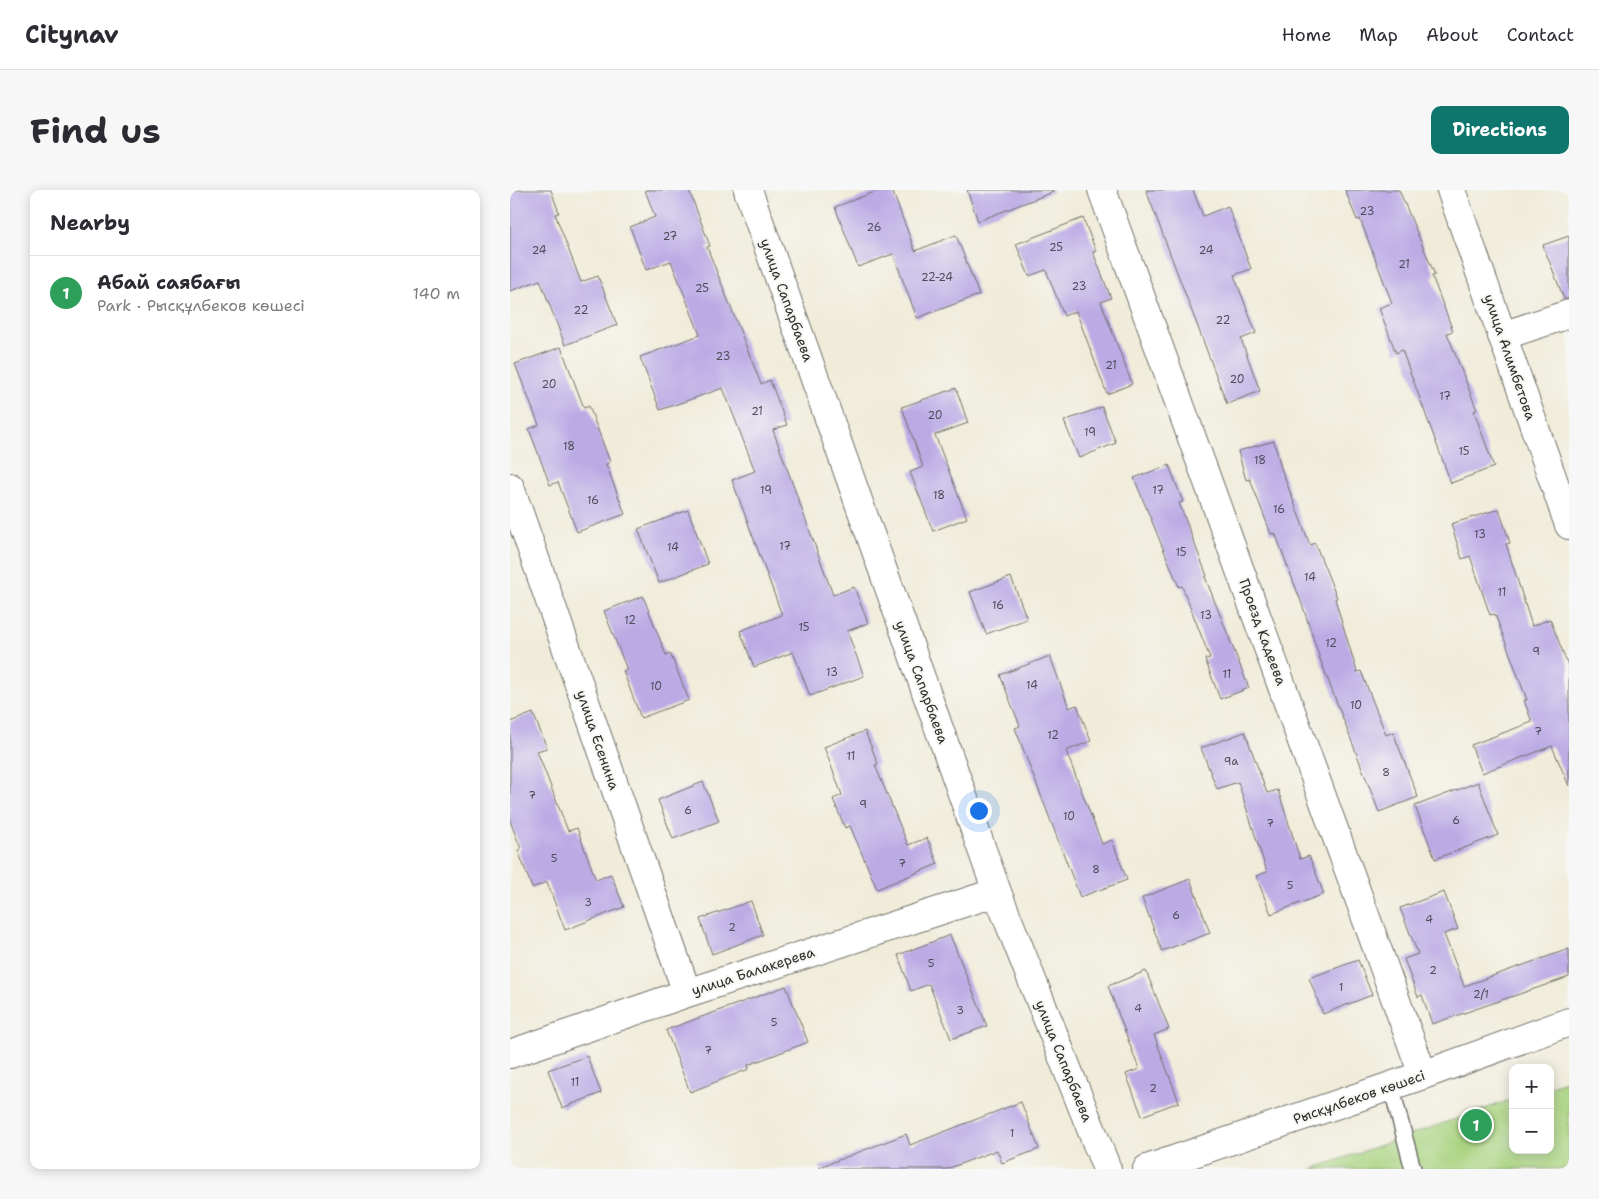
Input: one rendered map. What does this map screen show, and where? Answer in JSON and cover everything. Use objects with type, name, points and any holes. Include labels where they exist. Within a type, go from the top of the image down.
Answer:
[{"type":"street","name":"улица Сапарбаева","points":[[748,190],[997,892],[1107,1169]]},
{"type":"street","name":"Проезд Кадеева","points":[[1102,190],[1424,1075]]},
{"type":"street","name":"улица Алимбетова","points":[[1451,190],[1569,525]]},
{"type":"street","points":[[1502,336],[1569,314]]},
{"type":"street","name":"улица Есенина","points":[[510,487],[687,993]]},
{"type":"street","name":"улица Балакерева","points":[[510,1054],[687,993],[997,892]]},
{"type":"street","name":"Рысқұлбеков көшесі","points":[[1147,1169],[1424,1075],[1569,1022]]},
{"type":"lane","points":[[1391,1086],[1413,1169]]},
{"type":"green space","points":[[1569,1080],[1569,1169],[1312,1169],[1509,1100],[1509,1154],[1554,1154],[1554,1085]]},
{"type":"building","points":[[510,190],[551,190],[559,213],[555,214],[581,282],[598,276],[617,325],[565,345],[540,280],[510,291]]},
{"type":"building","points":[[645,190],[689,190],[710,246],[707,247],[761,384],[770,380],[787,425],[773,430],[833,595],[854,587],[868,623],[847,631],[864,676],[810,696],[793,652],[754,667],[740,631],[782,615],[732,480],[755,471],[723,388],[660,410],[640,357],[700,335],[671,261],[646,270],[630,227],[655,217]]},
{"type":"building","points":[[880,190],[892,190],[915,251],[956,235],[979,295],[917,318],[893,254],[858,267],[835,207]]},
{"type":"building","points":[[967,190],[1053,190],[1053,192],[978,221]]},
{"type":"building","points":[[1146,190],[1193,190],[1203,216],[1228,206],[1251,269],[1234,275],[1256,333],[1241,339],[1260,391],[1227,404]]},
{"type":"building","points":[[1345,190],[1399,190],[1435,275],[1432,276],[1453,331],[1447,333],[1477,410],[1474,411],[1494,467],[1451,483],[1402,350],[1396,353],[1379,308],[1392,303],[1360,219],[1357,220]]},
{"type":"building","points":[[1083,218],[1096,251],[1093,252],[1111,298],[1101,302],[1132,384],[1107,394],[1076,311],[1064,316],[1046,270],[1029,276],[1016,244]]},
{"type":"building","points":[[1569,236],[1569,299],[1564,299],[1543,245]]},
{"type":"building","points":[[561,347],[584,408],[589,406],[610,462],[606,464],[625,514],[577,532],[558,482],[550,485],[529,429],[539,425],[515,364]]},
{"type":"building","points":[[956,388],[968,423],[935,435],[967,518],[933,531],[910,472],[923,467],[902,407]]},
{"type":"building","points":[[1102,407],[1116,443],[1079,458],[1064,421]]},
{"type":"building","points":[[1274,441],[1281,468],[1310,545],[1315,543],[1337,598],[1335,599],[1357,672],[1361,671],[1386,735],[1393,732],[1418,797],[1379,812],[1320,659],[1275,533],[1271,534],[1250,479],[1246,480],[1238,451]]},
{"type":"building","points":[[1169,465],[1183,502],[1179,503],[1207,576],[1205,577],[1249,688],[1220,699],[1205,659],[1210,658],[1182,586],[1179,587],[1134,478]]},
{"type":"building","points":[[1499,509],[1510,543],[1506,544],[1532,626],[1550,619],[1569,668],[1569,786],[1552,746],[1482,773],[1471,745],[1532,722],[1524,700],[1527,700],[1495,614],[1490,615],[1470,556],[1462,559],[1451,524]]},
{"type":"building","points":[[688,510],[708,564],[659,583],[638,529]]},
{"type":"building","points":[[1011,577],[1027,619],[986,634],[970,592]]},
{"type":"building","points":[[643,596],[666,655],[670,653],[689,700],[641,718],[623,671],[627,670],[604,611]]},
{"type":"building","points":[[1050,656],[1069,708],[1077,705],[1091,741],[1066,751],[1102,844],[1112,840],[1127,880],[1080,897],[1015,728],[1020,726],[1000,675]]},
{"type":"building","points":[[533,713],[547,748],[537,751],[568,831],[577,828],[596,880],[611,874],[624,907],[565,930],[547,882],[532,888],[518,850],[521,849],[510,821],[510,722]]},
{"type":"building","points":[[865,731],[878,764],[875,765],[908,845],[927,838],[938,864],[877,889],[850,826],[845,828],[833,799],[842,795],[824,747]]},
{"type":"building","points":[[1245,732],[1267,793],[1278,790],[1300,859],[1309,856],[1324,894],[1271,914],[1256,876],[1267,872],[1238,782],[1217,789],[1201,748]]},
{"type":"building","points":[[703,782],[719,821],[673,839],[658,800]]},
{"type":"building","points":[[1478,782],[1498,835],[1435,859],[1415,806]]},
{"type":"building","points":[[1190,879],[1210,933],[1162,951],[1142,898]]},
{"type":"building","points":[[1444,892],[1458,929],[1444,934],[1464,986],[1569,949],[1569,977],[1432,1024],[1422,995],[1418,997],[1404,959],[1418,954],[1400,908]]},
{"type":"building","points":[[751,901],[763,935],[712,954],[700,919]]},
{"type":"building","points":[[950,935],[987,1026],[951,1039],[929,984],[911,991],[898,955]]},
{"type":"building","points":[[1358,960],[1372,995],[1323,1014],[1309,978]]},
{"type":"building","points":[[1146,971],[1169,1029],[1154,1035],[1179,1102],[1142,1116],[1126,1074],[1139,1069],[1108,986]]},
{"type":"building","points":[[786,986],[808,1042],[748,1065],[749,1069],[690,1092],[666,1030]]},
{"type":"building","points":[[587,1056],[601,1093],[562,1108],[548,1070]]},
{"type":"building","points":[[1021,1102],[1039,1149],[1002,1163],[997,1150],[947,1169],[820,1169],[820,1167],[906,1134],[910,1145]]},
{"type":"place","name":"Абай саябағы","points":[[1476,1125]]}]
